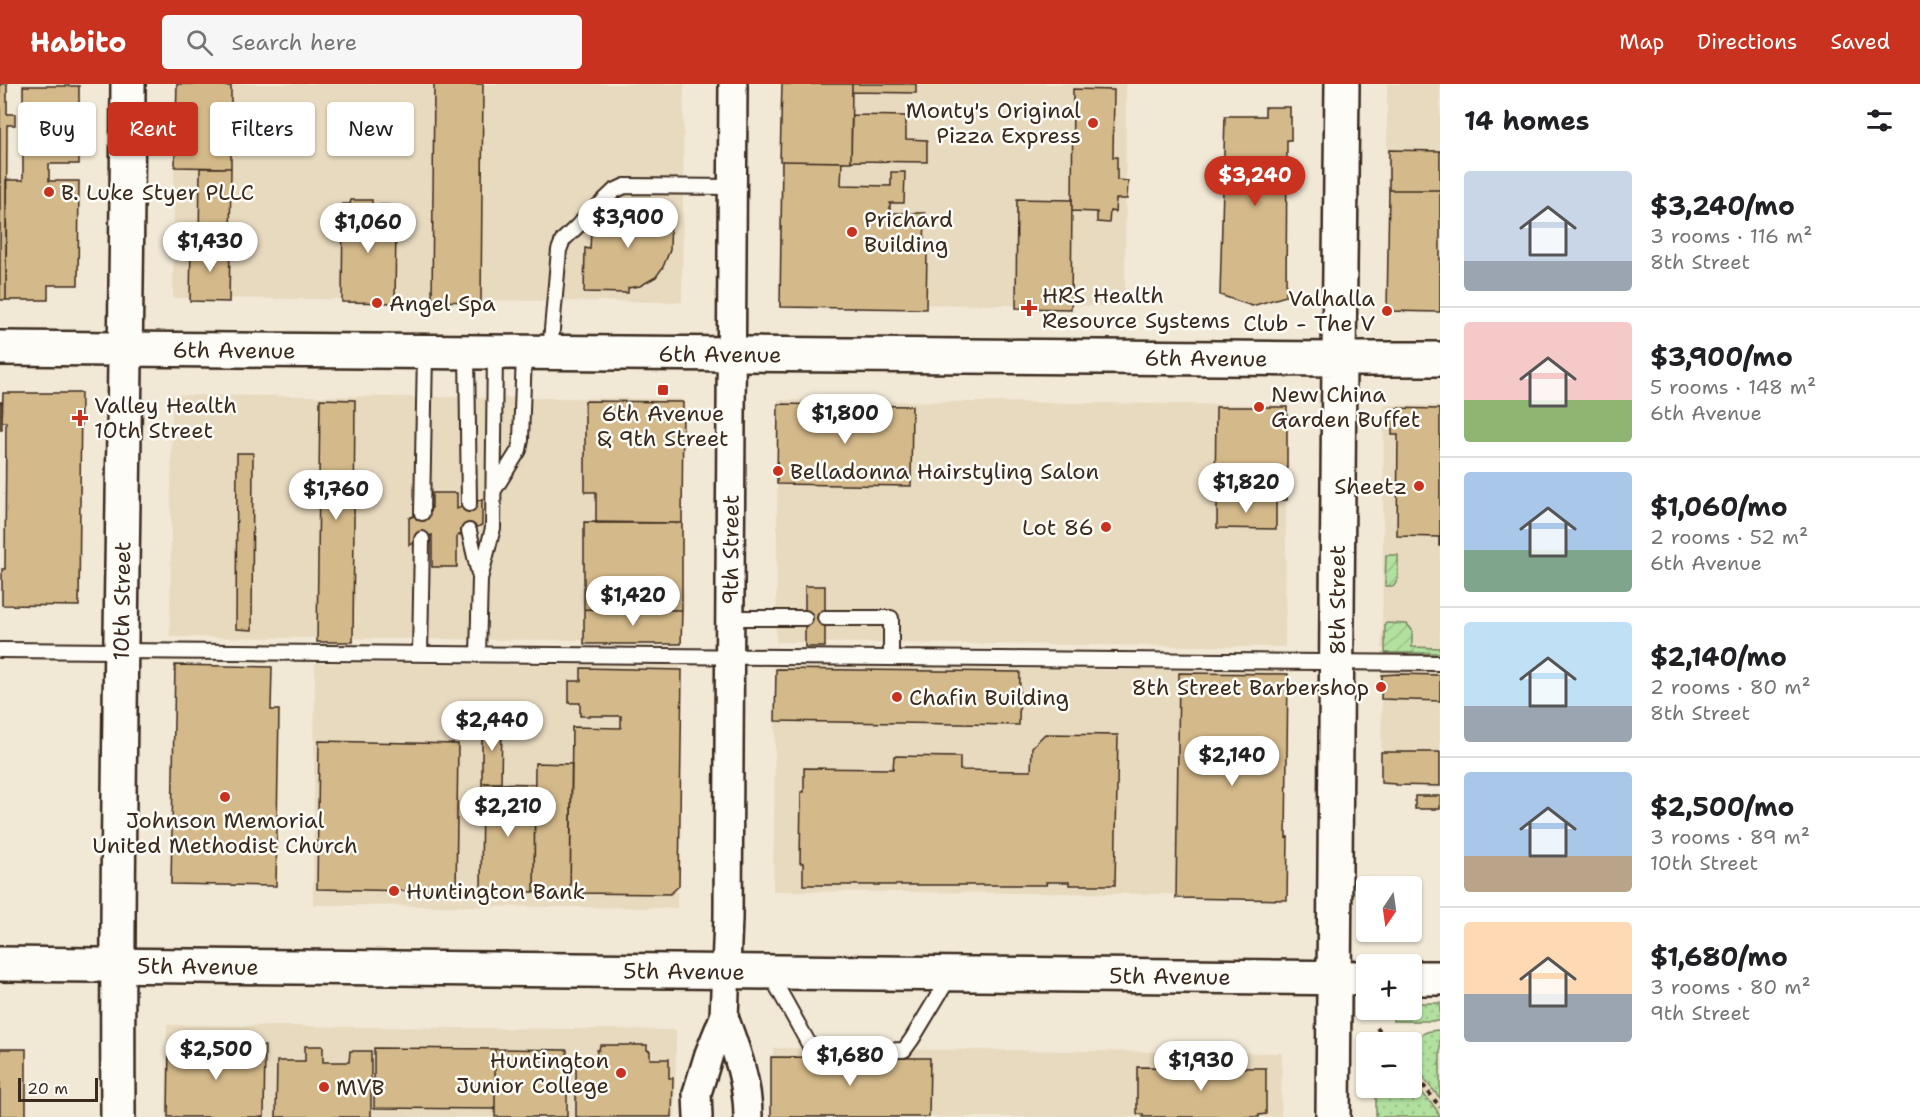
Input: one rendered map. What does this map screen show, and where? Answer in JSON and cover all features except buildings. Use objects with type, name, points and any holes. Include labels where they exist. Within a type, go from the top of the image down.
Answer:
[{"type":"main road","name":"10th Street","points":[[118,1117],[117,964],[128,84]]},
{"type":"main road","name":"8th Street","points":[[1333,1117],[1341,84]]},
{"type":"main road","name":"6th Avenue","points":[[0,348],[1440,359]]},
{"type":"main road","name":"5th Avenue","points":[[0,964],[1356,978]]},
{"type":"main road","points":[[1422,978],[1440,978]]},
{"type":"street","name":"9th Street","points":[[698,1117],[698,1093],[709,1054],[724,1017],[728,918],[733,84]]},
{"type":"street","name":"9th Street","points":[[724,1017],[739,1056],[745,1082],[748,1117]]},
{"type":"lane","points":[[469,504],[509,352],[563,240],[614,191],[625,186],[733,187]]},
{"type":"lane","points":[[422,513],[425,352]]},
{"type":"lane","points":[[493,492],[519,450],[521,440],[509,352]]},
{"type":"lane","points":[[478,655],[480,579],[493,528],[493,492],[509,352]]},
{"type":"lane","points":[[469,531],[480,579]]},
{"type":"lane","points":[[420,654],[422,539]]},
{"type":"lane","points":[[730,618],[805,618]]},
{"type":"lane","points":[[825,618],[891,618],[891,657]]},
{"type":"lane","points":[[0,650],[1440,663]]},
{"type":"lane","points":[[768,972],[810,1046],[819,1051],[904,1050],[951,974]]},
{"type":"path","points":[[1377,1028],[1380,1032]]},
{"type":"path","points":[[1422,1084],[1440,1107]]},
{"type":"shaded area","points":[[175,84],[684,84],[682,302],[173,298],[174,156],[198,156],[198,102],[175,102]]},
{"type":"shaded area","points":[[781,84],[1126,84],[1125,306],[779,303]]},
{"type":"shaded area","points":[[1387,84],[1440,84],[1440,188],[1387,188]]},
{"type":"shaded area","points":[[172,395],[681,399],[679,641],[170,637]]},
{"type":"shaded area","points":[[778,400],[1287,405],[1285,647],[776,642]]},
{"type":"shaded area","points":[[1384,405],[1440,406],[1440,648],[1382,648]]},
{"type":"shaded area","points":[[315,663],[679,666],[677,908],[313,905]]},
{"type":"shaded area","points":[[776,667],[1285,671],[1283,895],[773,891]]},
{"type":"shaded area","points":[[1382,672],[1440,672],[1440,782],[1381,781]]},
{"type":"shaded area","points":[[167,1025],[676,1030],[675,1117],[166,1117]]},
{"type":"shaded area","points":[[1422,1036],[1440,1036],[1440,1117],[1378,1117],[1400,1098],[1422,1098]]},
{"type":"shaded area","points":[[773,1048],[1282,1053],[1281,1117],[772,1117]]},
{"type":"green space","points":[[1386,555],[1398,555],[1398,579],[1394,586],[1385,586]]},
{"type":"green space","points":[[1385,623],[1407,624],[1412,630],[1412,647],[1440,648],[1440,653],[1385,653]]},
{"type":"green space","points":[[1422,1003],[1440,1003],[1440,1021],[1393,1021],[1422,1020]]},
{"type":"green space","points":[[1440,1030],[1440,1098],[1422,1075],[1422,1035]]},
{"type":"green space","points":[[1422,1093],[1440,1117],[1376,1117],[1376,1098],[1422,1098]]},
{"type":"place","name":"Monty's Original Pizza Express","points":[[1093,123]]},
{"type":"place","name":"B. Luke Styer PLLC","points":[[49,192]]},
{"type":"place","name":"Prichard Building","points":[[852,232]]},
{"type":"place","name":"Angel Spa","points":[[377,303]]},
{"type":"place","name":"HRS Health Resource Systems","points":[[1029,308]]},
{"type":"place","name":"Valhalla Club - The V","points":[[1387,311]]},
{"type":"place","name":"6th Avenue & 9th Street","points":[[663,390]]},
{"type":"place","name":"New China Garden Buffet","points":[[1259,407]]},
{"type":"place","name":"Valley Health 10th Street","points":[[80,418]]},
{"type":"place","name":"Belladonna Hairstyling Salon","points":[[778,471]]},
{"type":"place","name":"Sheetz","points":[[1419,486]]},
{"type":"place","name":"Lot 86","points":[[1106,527]]},
{"type":"place","name":"8th Street Barbershop","points":[[1381,687]]},
{"type":"place","name":"Chafin Building","points":[[897,697]]},
{"type":"place","name":"Johnson Memorial United Methodist Church","points":[[225,797]]},
{"type":"place","name":"Huntington Bank","points":[[394,891]]},
{"type":"place","name":"Huntington Junior College","points":[[621,1073]]},
{"type":"place","name":"MVB","points":[[324,1087]]}]
